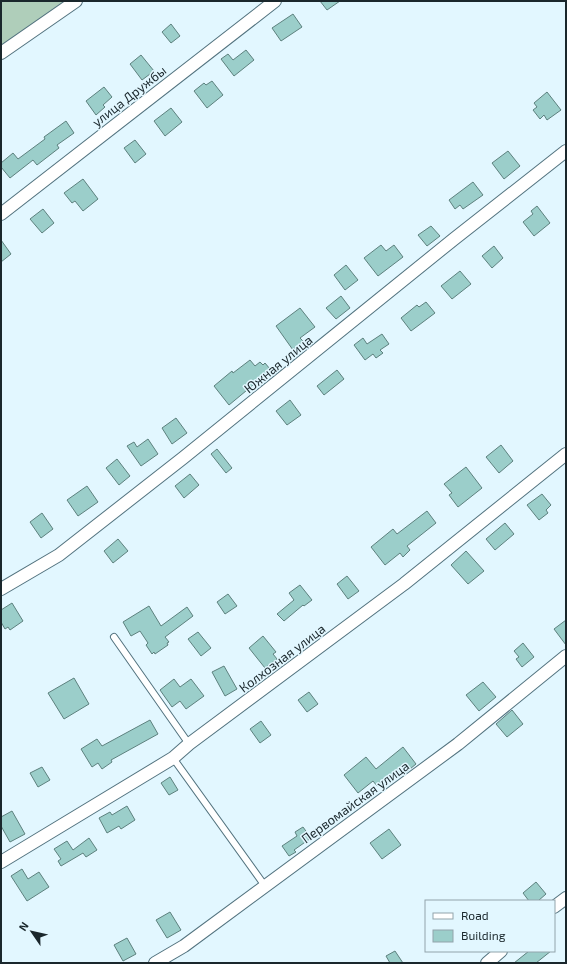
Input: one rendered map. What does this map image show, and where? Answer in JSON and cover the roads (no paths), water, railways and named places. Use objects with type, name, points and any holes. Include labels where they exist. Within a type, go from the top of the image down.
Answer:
[{"type":"street","points":[[1,54],[76,1]]},
{"type":"street","name":"улица Дружбы","points":[[1,214],[275,1]]},
{"type":"street","name":"Южная улица","points":[[1,589],[59,555],[84,536],[566,151]]},
{"type":"street","name":"Колхозная улица","points":[[1,862],[173,758],[189,744],[404,584],[566,454]]},
{"type":"street","name":"Первомайская улица","points":[[155,963],[184,946],[458,744],[566,656]]},
{"type":"street","points":[[555,907],[566,898]]},
{"type":"street","points":[[487,963],[500,952]]},
{"type":"lane","points":[[114,637],[189,744]]},
{"type":"lane","points":[[173,758],[265,886]]}]
